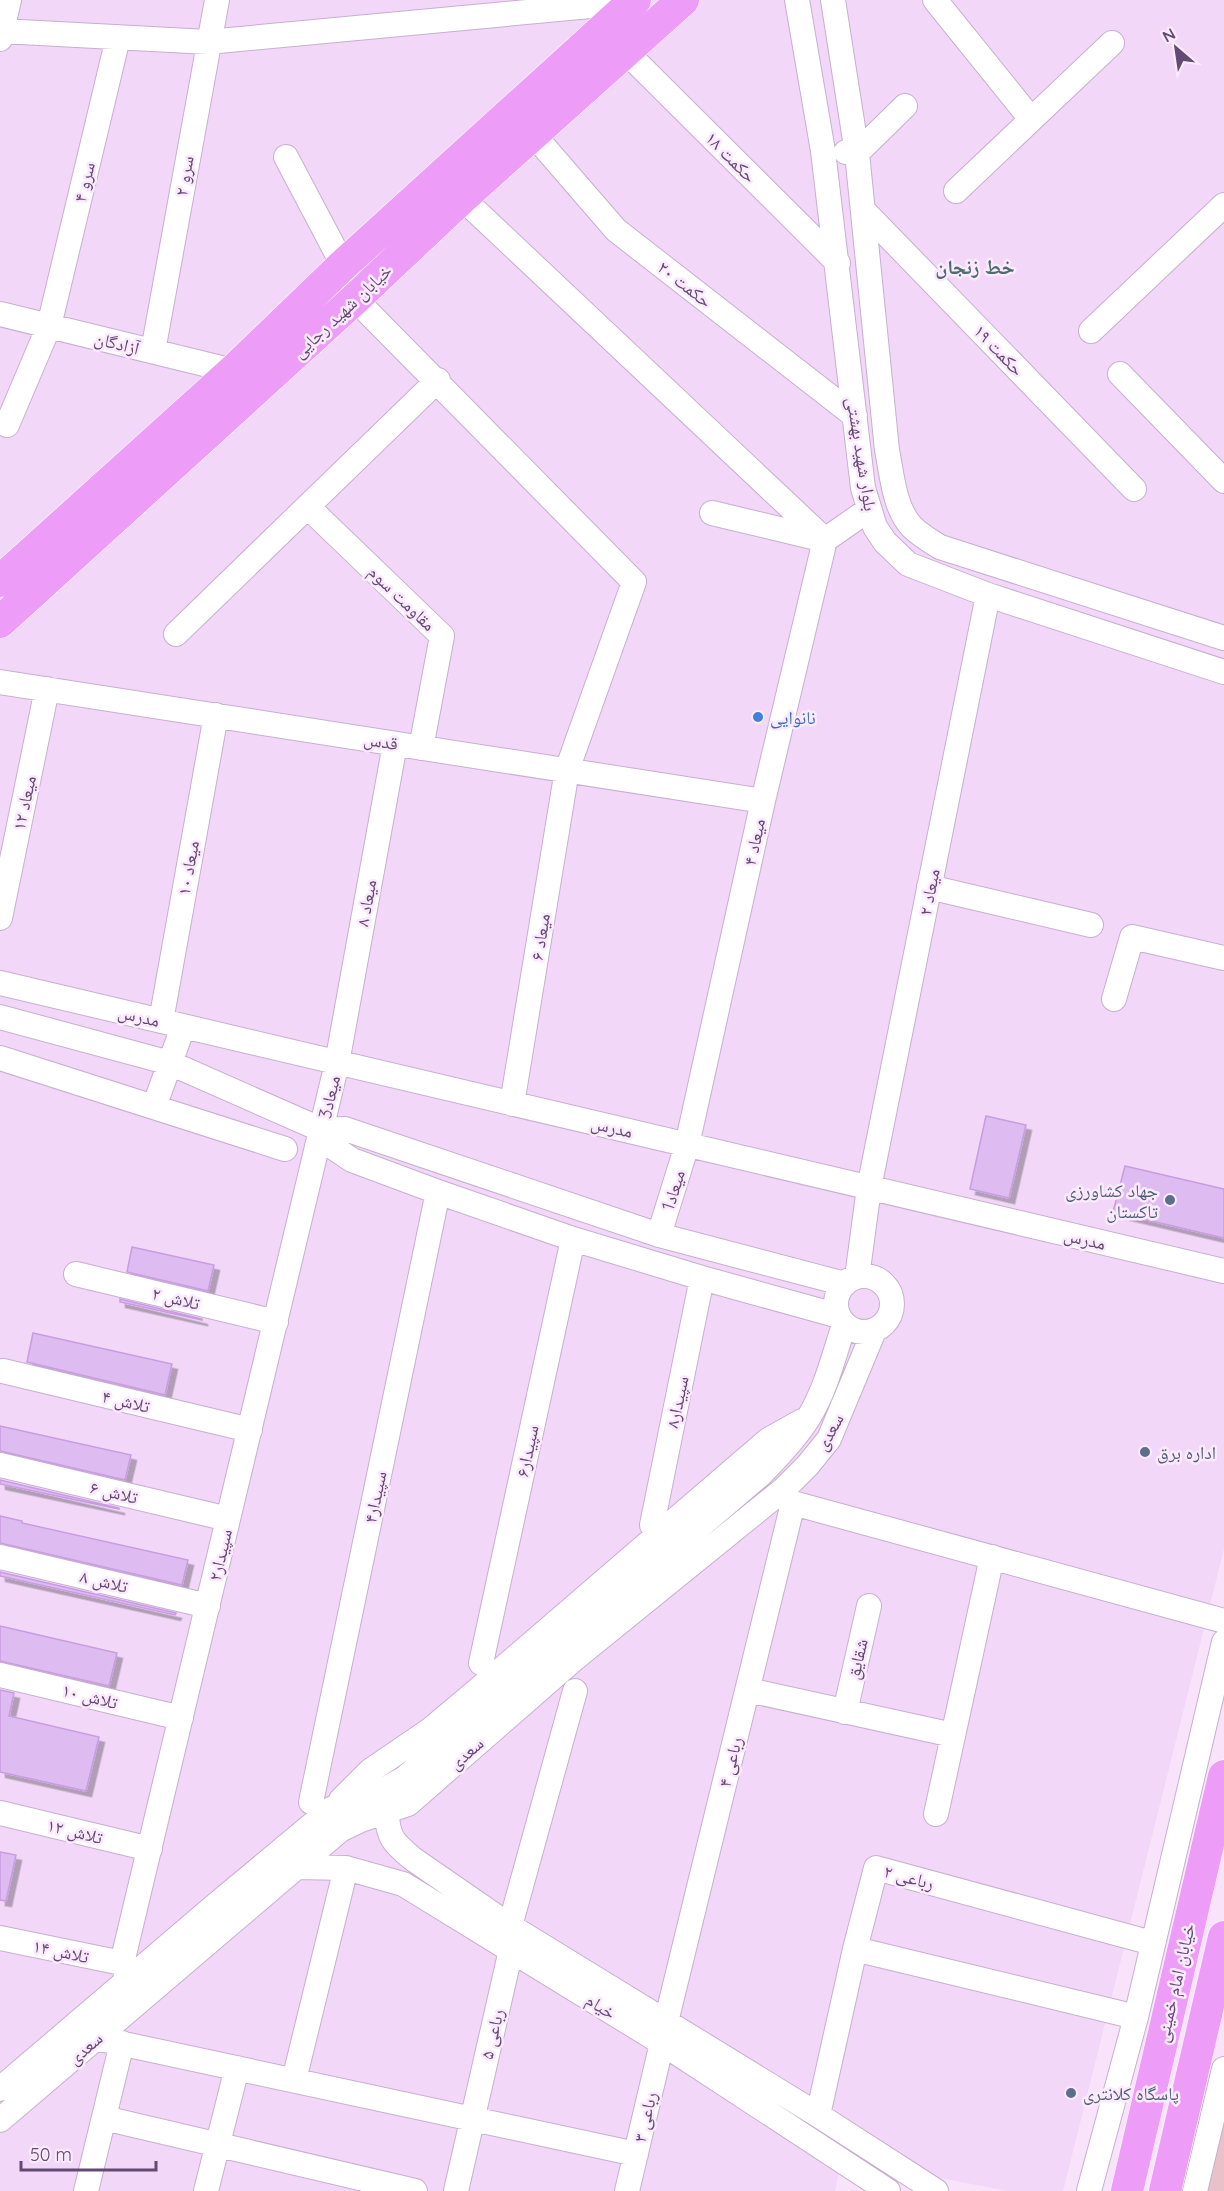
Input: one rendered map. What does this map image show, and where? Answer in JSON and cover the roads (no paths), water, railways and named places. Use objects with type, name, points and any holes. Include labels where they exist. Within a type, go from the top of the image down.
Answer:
[{"type":"main road","name":"خیابان شهید رجایی","points":[[0,581],[242,382],[355,299],[462,198],[683,0]]},
{"type":"main road","name":"خیابان شهید رجایی","points":[[0,622],[242,382],[343,265],[634,1]]},
{"type":"main road","name":"خیابان امام خمینی","points":[[1127,2191],[1224,1776]]},
{"type":"main road","name":"خیابان امام خمینی","points":[[1165,2191],[1224,1937]]},
{"type":"street","points":[[9,0],[1,35],[208,42],[634,1]]},
{"type":"street","name":"سرو ۲","points":[[153,351],[217,0]]},
{"type":"street","name":"بلوار شهید بهشتی","points":[[797,0],[823,151],[863,488],[875,527],[885,542],[908,564],[988,596],[1224,672]]},
{"type":"street","name":"بلوار شهید بهشتی","points":[[833,0],[864,210],[887,450],[897,499],[911,526],[940,547],[1224,638]]},
{"type":"street","points":[[935,0],[1031,120]]},
{"type":"street","name":"سرو ۴","points":[[7,425],[49,326],[118,38]]},
{"type":"street","points":[[956,191],[1112,43]]},
{"type":"street","name":"حکمت ۱۸","points":[[625,51],[838,263]]},
{"type":"street","points":[[823,151],[857,153],[905,106]]},
{"type":"street","name":"حکمت ۲۰","points":[[533,134],[616,230],[855,416]]},
{"type":"street","points":[[286,157],[343,265]]},
{"type":"street","points":[[462,198],[825,540]]},
{"type":"street","points":[[1091,331],[1224,205]]},
{"type":"street","name":"حکمت ۱۹","points":[[864,210],[1134,489]]},
{"type":"street","points":[[176,634],[438,380],[355,299]]},
{"type":"street","name":"آزادگان","points":[[0,314],[153,351],[242,382]]},
{"type":"street","points":[[1120,374],[1224,481]]},
{"type":"street","name":"میعاد ۶","points":[[438,380],[634,582],[567,770],[512,1104]]},
{"type":"street","name":"مقاومت سوم","points":[[308,507],[442,636],[421,748]]},
{"type":"street","points":[[712,513],[825,540],[868,510]]},
{"type":"street","name":"میعاد ۴","points":[[687,1145],[763,801],[825,540]]},
{"type":"street","name":"میعاد ۲","points":[[869,1188],[988,596]]},
{"type":"street","name":"قدس","points":[[0,682],[763,801]]},
{"type":"street","name":"میعاد ۱۲","points":[[0,918],[47,689]]},
{"type":"street","name":"میعاد ۱۰","points":[[154,1107],[170,1063],[172,1024],[216,715]]},
{"type":"street","name":"میعاد ۸","points":[[337,1063],[396,744]]},
{"type":"street","points":[[929,887],[1090,925]]},
{"type":"street","points":[[1114,999],[1132,937],[1224,958]]},
{"type":"street","name":"مدرس","points":[[0,983],[1224,1272]]},
{"type":"street","name":"مدرس","points":[[0,1017],[170,1063],[322,1131]]},
{"type":"street","points":[[0,1058],[285,1149]]},
{"type":"street","name":"میعاد3","points":[[322,1131],[337,1063]]},
{"type":"street","points":[[322,1131],[345,1129],[659,1235],[851,1280],[874,1278],[888,1288],[891,1296],[893,1304],[888,1321],[874,1331],[857,1332],[842,1320],[837,1312],[837,1297],[851,1280],[869,1188]]},
{"type":"street","points":[[322,1131],[334,1148],[352,1160],[438,1192],[573,1239],[842,1320]]},
{"type":"street","name":"سپیدار۲","points":[[125,1971],[150,1849],[322,1131]]},
{"type":"street","name":"میعاد1","points":[[659,1235],[687,1145]]},
{"type":"street","name":"سپیدار۴","points":[[321,1806],[438,1192]]},
{"type":"street","name":"سپیدار۶","points":[[481,1663],[573,1239]]},
{"type":"street","name":"تلاش ۲","points":[[76,1274],[276,1322]]},
{"type":"street","name":"سپیدار۸","points":[[652,1525],[702,1278]]},
{"type":"street","name":"سعدی","points":[[0,2089],[125,1971],[321,1806],[386,1789],[405,1778],[761,1474],[784,1452],[809,1417],[825,1385],[842,1320]]},
{"type":"street","name":"سعدی","points":[[0,2120],[340,1830],[361,1820],[408,1804],[573,1660],[760,1510],[792,1481],[829,1439],[874,1331]]},
{"type":"street","name":"تلاش ۴","points":[[3,1371],[250,1430]]},
{"type":"street","name":"تلاش ۶","points":[[0,1465],[228,1520]]},
{"type":"street","name":"رباعی ۴","points":[[664,2032],[793,1503],[992,1557]]},
{"type":"street","name":"تلاش ۸","points":[[0,1557],[208,1605]]},
{"type":"street","points":[[936,1814],[992,1557],[1224,1621]]},
{"type":"street","name":"شقایق","points":[[845,1712],[869,1606]]},
{"type":"street","points":[[1089,2191],[1136,2017],[1224,1642]]},
{"type":"street","name":"تلاش ۱۰","points":[[0,1675],[181,1718]]},
{"type":"street","points":[[748,1690],[953,1735]]},
{"type":"street","name":"رباعی ۵","points":[[456,2191],[510,1938],[575,1691]]},
{"type":"street","name":"خیام","points":[[387,1812],[387,1825],[391,1837],[399,1847],[510,1938]]},
{"type":"street","name":"تلاش ۱۲","points":[[0,1813],[150,1849]]},
{"type":"street","points":[[379,1876],[392,1864],[399,1847]]},
{"type":"street","points":[[406,1886],[413,1869],[422,1865]]},
{"type":"street","name":"خیام","points":[[297,1867],[346,1868],[379,1876],[406,1886],[510,1938],[664,2032],[818,2115],[936,2191]]},
{"type":"street","points":[[294,2080],[346,1868]]},
{"type":"street","name":"رباعی ۲","points":[[818,2115],[855,1949],[876,1868],[1152,1943]]},
{"type":"street","name":"تلاش ۱۴","points":[[0,1938],[125,1971]]},
{"type":"street","points":[[855,1949],[1136,2017]]},
{"type":"street","name":"خیام","points":[[664,2032],[886,2191]]},
{"type":"street","name":"رباعی ۳","points":[[627,2191],[664,2032]]},
{"type":"street","points":[[96,2038],[636,2154]]},
{"type":"street","points":[[86,2191],[122,2043]]},
{"type":"street","points":[[206,2191],[237,2068]]},
{"type":"street","points":[[1195,2191],[1224,2069]]},
{"type":"street","points":[[104,2118],[415,2191]]},
{"type":"street","points":[[1101,2146],[1135,2154]]},
{"type":"place","name":"نانوایی","points":[[758,717]]},
{"type":"place","name":"جهاد کشاورزی تاکستان","points":[[1170,1200]]},
{"type":"place","name":"اداره برق","points":[[1145,1452]]},
{"type":"place","name":"پاسگاه کلانتری","points":[[1071,2093]]},
{"type":"district","name":"خط زنجان","points":[[975,266]]}]
